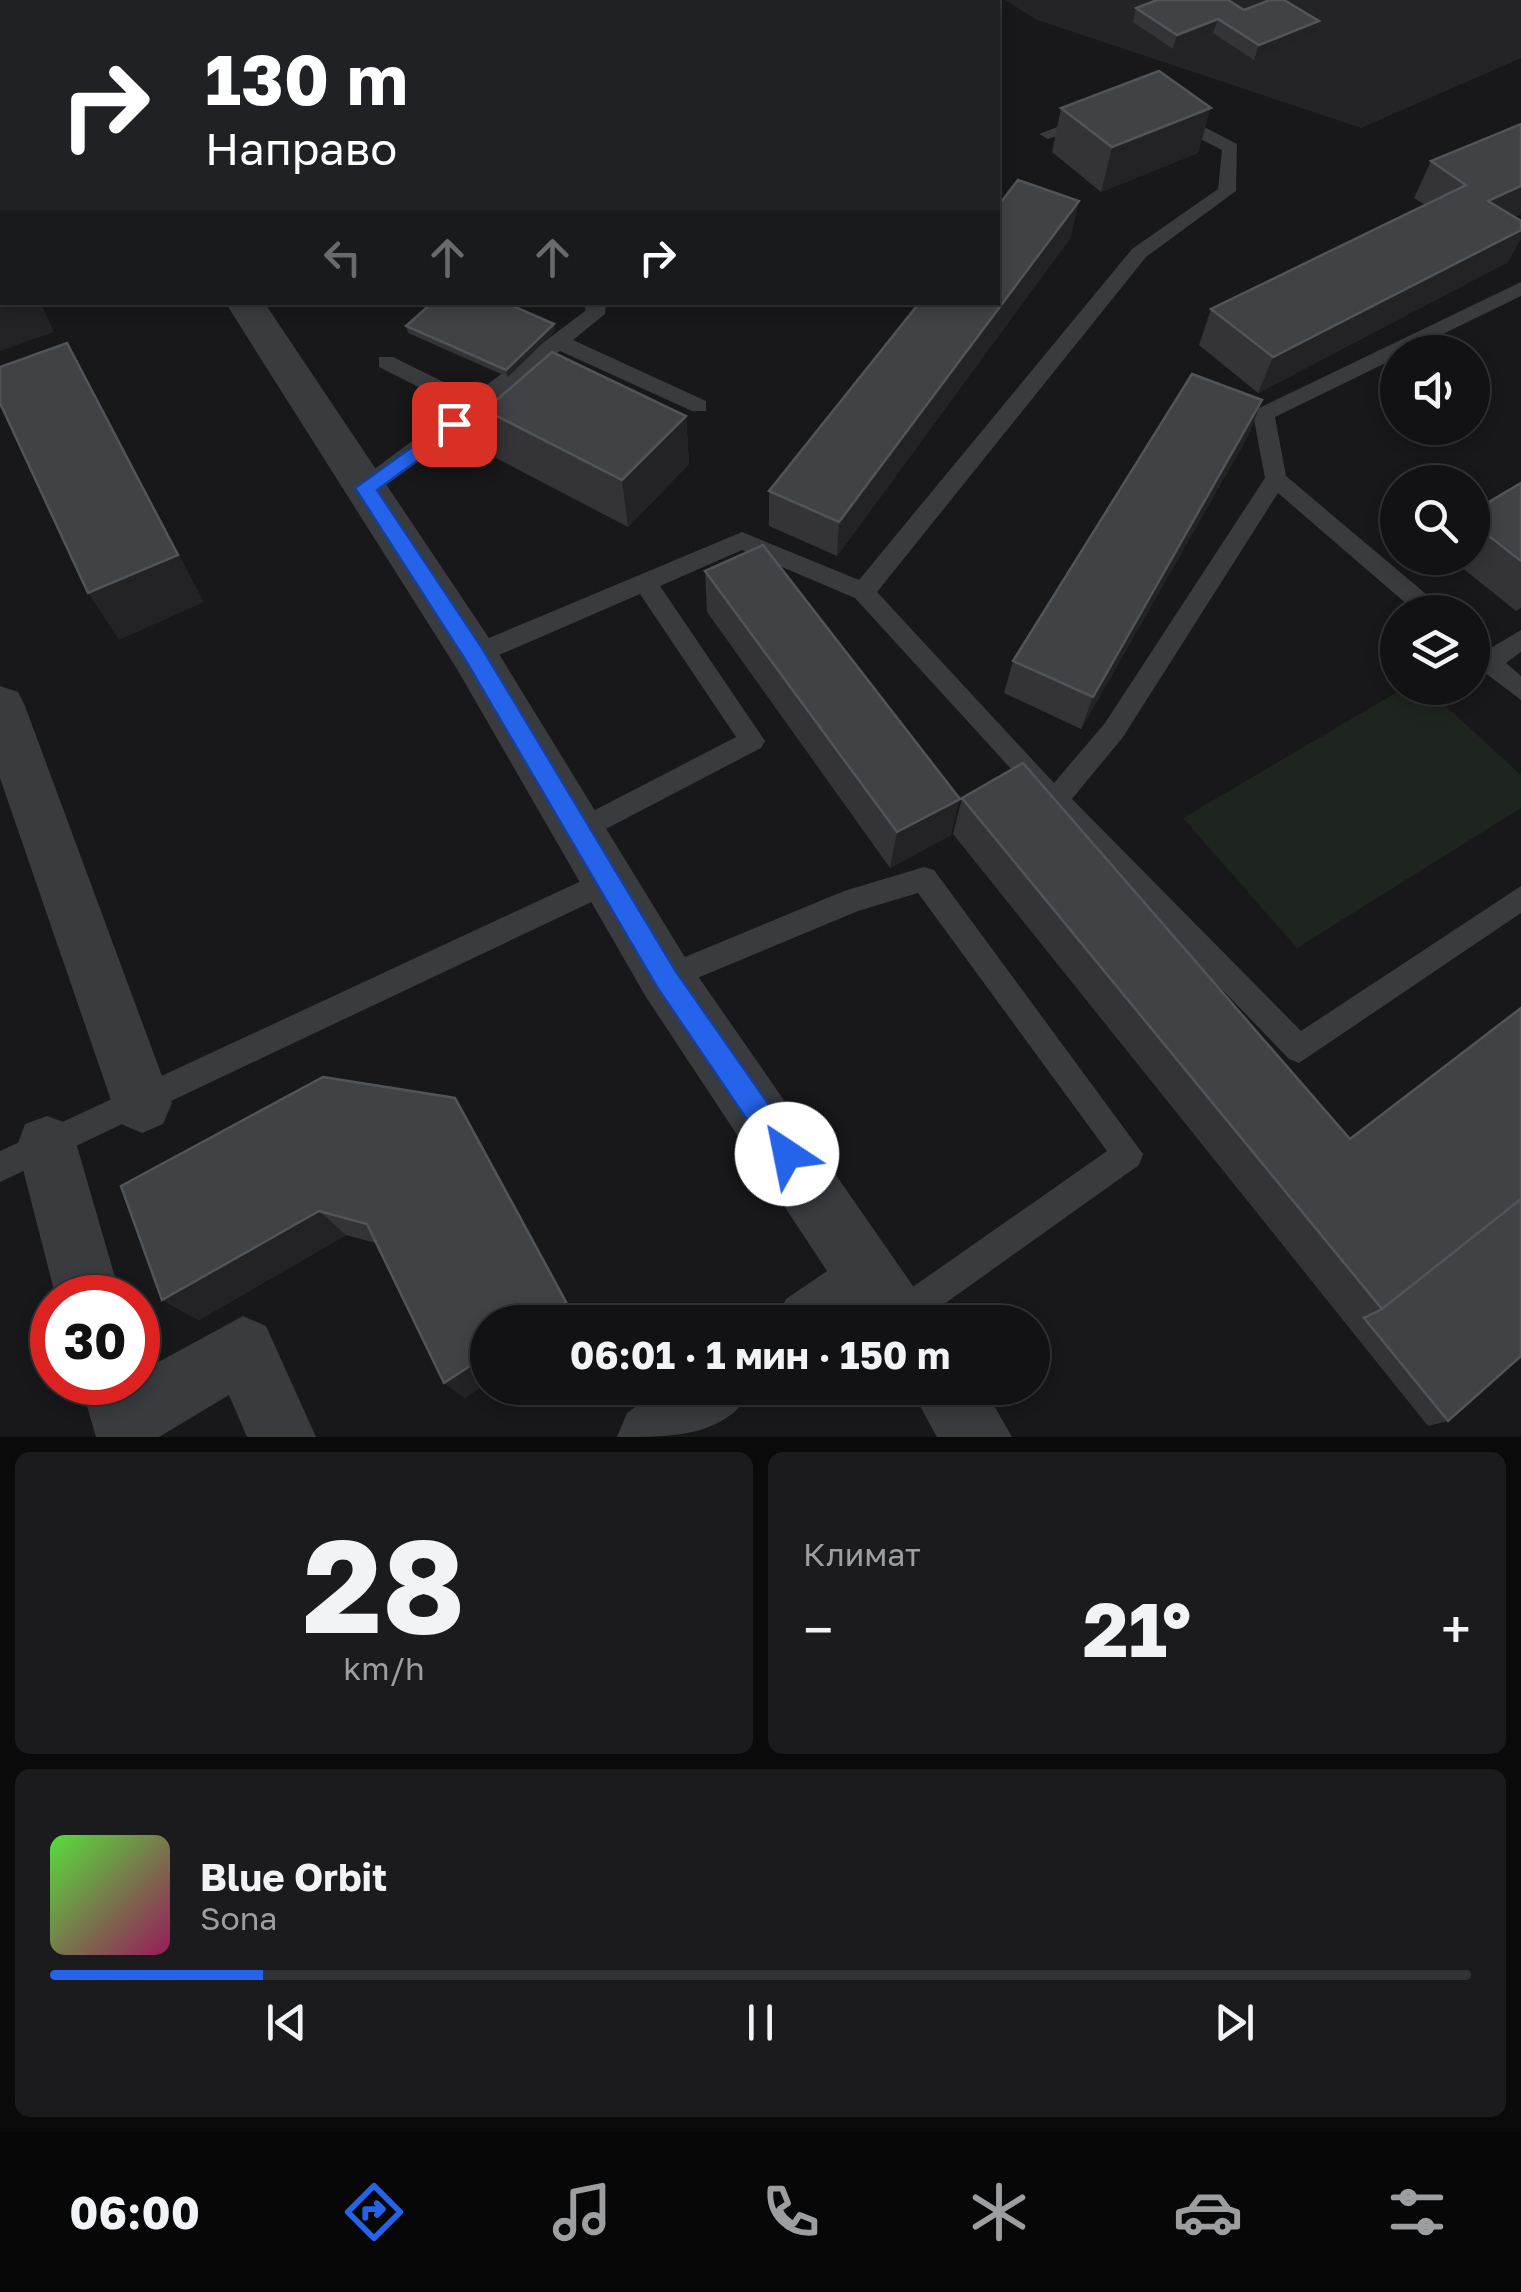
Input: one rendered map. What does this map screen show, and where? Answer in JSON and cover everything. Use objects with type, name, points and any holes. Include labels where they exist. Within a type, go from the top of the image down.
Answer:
[{"type":"street","points":[[246,305],[474,654],[666,978],[887,1305]]},
{"type":"street","points":[[0,706],[142,1104]]},
{"type":"street","points":[[24,1156],[79,1275]]},
{"type":"street","points":[[160,1398],[244,1348],[282,1437]]},
{"type":"street","points":[[120,1405],[124,1420],[149,1405]]},
{"type":"street","points":[[651,1437],[695,1405]]},
{"type":"street","points":[[956,1405],[978,1437]]},
{"type":"lane","points":[[863,592],[1139,253],[1227,191],[1231,148],[1155,109]]},
{"type":"lane","points":[[1048,134],[1103,114]]},
{"type":"lane","points":[[1410,595],[1276,479],[1264,414],[1521,288]]},
{"type":"lane","points":[[365,488],[595,314],[596,305]]},
{"type":"lane","points":[[558,342],[700,406]]},
{"type":"lane","points":[[386,362],[476,407]]},
{"type":"lane","points":[[1056,800],[1114,730],[1276,479]]},
{"type":"lane","points":[[474,654],[742,540],[863,592],[1056,800],[1299,1050],[1521,898]]},
{"type":"lane","points":[[577,832],[752,740],[644,582]]},
{"type":"lane","points":[[1490,651],[1521,640]]},
{"type":"lane","points":[[1490,664],[1521,690]]},
{"type":"lane","points":[[666,978],[854,900],[924,879],[1128,1154],[891,1305]]},
{"type":"lane","points":[[24,1156],[142,1104],[607,881]]},
{"type":"shaded area","points":[[1005,0],[1521,0],[1521,58],[1361,128],[1037,20]]},
{"type":"shaded area","points":[[1380,702],[1445,705],[1521,775],[1521,808],[1297,948],[1183,818]]},
{"type":"building","points":[[1157,0],[1228,0],[1244,10],[1270,0],[1284,0],[1319,21],[1259,45],[1218,19],[1177,35],[1136,8]]},
{"type":"building","points":[[1159,71],[1211,108],[1112,147],[1061,108]]},
{"type":"building","points":[[1521,124],[1521,186],[1488,201],[1521,221],[1521,230],[1273,357],[1211,309],[1466,185],[1431,161]]},
{"type":"building","points":[[1018,180],[1079,201],[839,522],[769,491],[918,305],[1000,305],[1000,203]]},
{"type":"building","points":[[430,305],[511,305],[554,324],[506,370],[406,326]]},
{"type":"building","points":[[67,343],[178,555],[88,593],[0,403],[0,367]]},
{"type":"building","points":[[552,352],[686,416],[622,480],[485,410]]},
{"type":"building","points":[[1192,374],[1262,400],[1093,697],[1013,661]]},
{"type":"building","points":[[1521,483],[1521,561],[1490,537],[1490,501]]},
{"type":"building","points":[[763,545],[960,799],[897,832],[705,571]]},
{"type":"building","points":[[1023,763],[1350,1139],[1521,1008],[1521,1199],[1382,1309],[962,798]]},
{"type":"building","points":[[323,1077],[455,1098],[566,1302],[470,1305],[470,1366],[444,1383],[367,1224],[319,1211],[162,1300],[160,1275],[153,1275],[121,1186]]},
{"type":"building","points":[[1521,1199],[1521,1356],[1448,1421],[1364,1318],[1382,1309]]},
{"type":"route","points":[[454,424],[365,488],[474,654],[666,978],[787,1154]]}]
